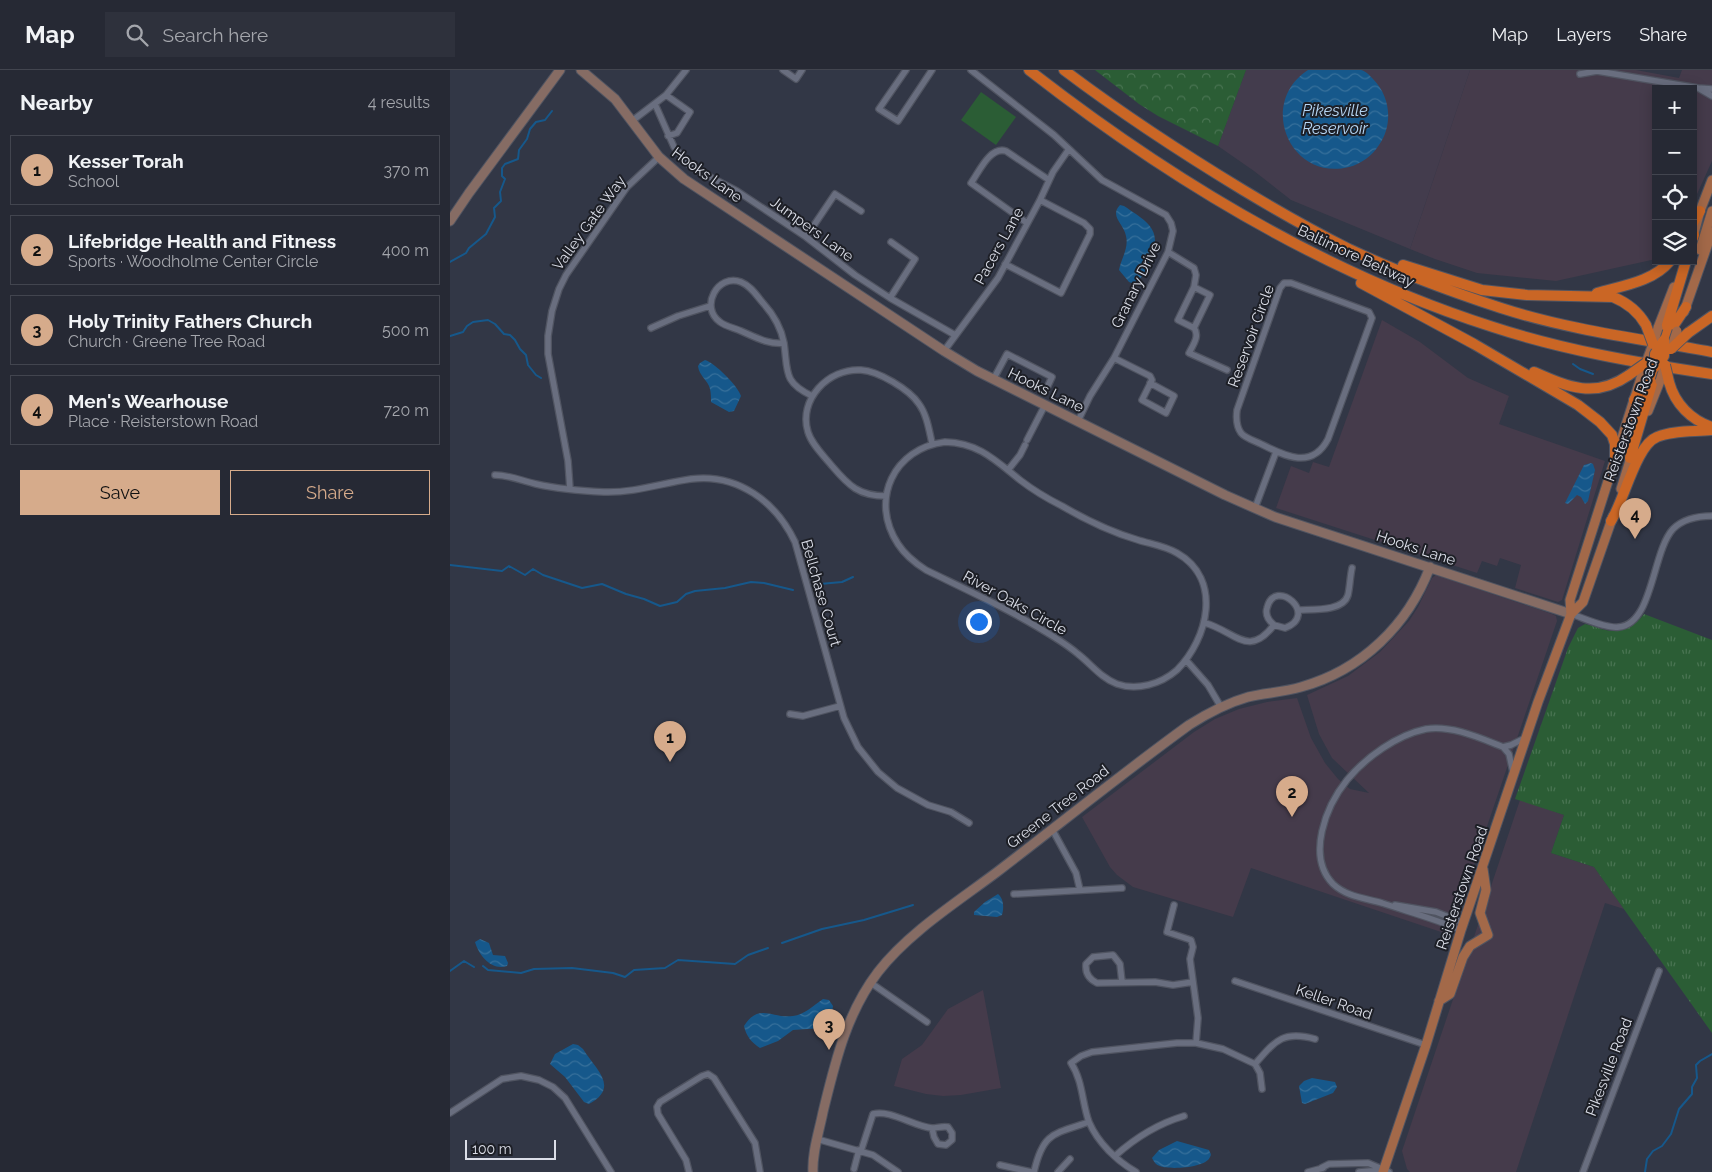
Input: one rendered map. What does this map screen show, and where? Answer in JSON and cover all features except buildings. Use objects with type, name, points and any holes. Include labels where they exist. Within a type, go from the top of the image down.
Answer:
[{"type":"highway","points":[[1021,70],[1061,94]]},
{"type":"highway","name":"Baltimore Beltway","points":[[1029,70],[1109,129],[1198,187],[1283,238],[1336,266],[1423,303],[1493,327],[1562,346],[1712,374]]},
{"type":"highway","name":"Baltimore Beltway","points":[[1067,72],[1160,138],[1210,170],[1274,208],[1349,248],[1432,284],[1502,308],[1629,338],[1712,352]]},
{"type":"highway","points":[[1695,220],[1700,211]]},
{"type":"highway","points":[[1349,248],[1482,290],[1526,296],[1613,297],[1625,302],[1641,316],[1658,357],[1654,380],[1634,400]]},
{"type":"highway","points":[[1587,296],[1644,279],[1655,274],[1665,265]]},
{"type":"highway","points":[[1630,458],[1654,380],[1658,357],[1667,332],[1684,265]]},
{"type":"highway","points":[[1336,266],[1370,288],[1474,344],[1590,413],[1612,435],[1615,444],[1615,457]]},
{"type":"highway","points":[[1667,332],[1686,307]]},
{"type":"highway","points":[[1474,344],[1571,388],[1599,388],[1616,383],[1658,357],[1712,316]]},
{"type":"highway","points":[[1654,380],[1674,396],[1683,409],[1712,429]]},
{"type":"highway","points":[[1611,521],[1618,511],[1641,451],[1650,441],[1663,435],[1712,429]]},
{"type":"main road","points":[[1697,224],[1712,180]]},
{"type":"main road","points":[[1690,294],[1712,211]]},
{"type":"main road","points":[[1686,307],[1712,232]]},
{"type":"main road","name":"Reisterstown Road","points":[[1658,357],[1667,332]]},
{"type":"main road","name":"Reisterstown Road","points":[[1385,1171],[1526,737],[1570,614],[1570,600],[1634,400]]},
{"type":"main road","name":"Reisterstown Road","points":[[1570,614],[1583,602],[1630,458]]},
{"type":"main road","points":[[1439,1001],[1450,994],[1463,957],[1470,946],[1488,935],[1480,913],[1486,890],[1483,868]]},
{"type":"street","points":[[450,221],[560,70]]},
{"type":"street","name":"Hooks Lane","points":[[581,70],[615,99],[659,157],[684,179],[944,351],[993,380],[1255,508],[1302,526],[1430,566],[1570,614]]},
{"type":"street","points":[[632,121],[666,95],[686,70]]},
{"type":"street","points":[[783,70],[796,79],[802,70]]},
{"type":"street","points":[[906,70],[880,109],[898,121],[932,70]]},
{"type":"street","name":"Granary Drive","points":[[971,70],[1026,112],[1102,180],[1160,212],[1169,219],[1174,230],[1168,252],[1114,358],[1090,396],[1078,421]]},
{"type":"street","points":[[1580,74],[1598,71],[1712,89]]},
{"type":"street","points":[[1698,88],[1712,96]]},
{"type":"street","points":[[666,95],[690,112],[677,133],[668,136]]},
{"type":"street","name":"Jumpers Lane","points":[[655,104],[668,136],[679,155],[691,167],[737,191],[806,237],[855,275],[890,298],[955,335]]},
{"type":"street","points":[[1027,224],[970,183],[993,152],[1002,149],[1049,180]]},
{"type":"street","name":"Pacers Lane","points":[[944,351],[990,291],[1040,200],[1053,172],[1069,149]]},
{"type":"street","name":"Valley Gate Way","points":[[570,489],[568,461],[548,354],[548,336],[552,311],[559,288],[566,275],[599,227],[627,187],[659,157]]},
{"type":"street","points":[[806,237],[835,194],[861,211]]},
{"type":"street","points":[[1005,264],[1061,293],[1090,234],[1090,229],[1084,223],[1040,200]]},
{"type":"street","points":[[890,298],[915,258],[891,242]]},
{"type":"street","points":[[1168,252],[1194,268],[1196,275],[1194,287],[1178,320],[1197,331],[1197,337],[1190,353],[1227,370]]},
{"type":"street","points":[[784,343],[772,344],[716,319],[710,306],[713,293],[720,286],[731,281],[740,282],[751,289],[771,312],[781,330],[784,343],[786,368],[789,376],[795,386],[812,396]]},
{"type":"street","name":"Reservoir Circle","points":[[1288,282],[1369,312],[1372,318],[1324,447],[1316,454],[1306,458],[1276,452],[1241,433],[1236,418],[1237,410],[1280,288],[1284,283],[1288,282]]},
{"type":"street","points":[[1194,287],[1210,295],[1194,328]]},
{"type":"street","points":[[651,328],[678,316],[710,306]]},
{"type":"street","points":[[993,380],[1007,354],[1052,377],[1045,392]]},
{"type":"street","points":[[1114,358],[1152,378],[1142,400],[1166,413],[1174,396],[1150,384]]},
{"type":"street","points":[[886,496],[868,495],[854,488],[841,477],[808,434],[807,411],[812,396],[822,384],[834,375],[850,370],[876,373],[908,392],[918,402],[926,419],[932,443]]},
{"type":"street","points":[[1008,470],[1020,455],[1044,405]]},
{"type":"street","name":"River Oaks Circle","points":[[953,442],[968,445],[983,451],[1008,470],[1037,491],[1093,523],[1138,540],[1170,549],[1186,559],[1200,576],[1207,605],[1205,623],[1186,660],[1169,676],[1148,685],[1125,686],[1110,681],[1078,654],[1051,635],[926,570],[910,558],[898,544],[890,530],[886,512],[886,496],[890,481],[902,462],[916,451],[932,443],[953,442]]},
{"type":"street","points":[[1255,508],[1276,452]]},
{"type":"street","name":"Bellchase Court","points":[[495,475],[506,475],[536,485],[570,489],[626,491],[690,479],[710,478],[741,486],[761,498],[786,524],[795,542],[840,706],[858,747],[878,772],[898,788],[916,799],[951,812],[969,823]]},
{"type":"street","points":[[1570,614],[1610,626],[1621,627],[1632,622],[1641,611],[1667,537],[1684,521],[1712,516]]},
{"type":"street","name":"Greene Tree Road","points":[[813,1172],[814,1150],[841,1043],[853,1013],[871,983],[889,960],[916,935],[1052,829],[1201,717],[1248,697],[1312,684],[1354,663],[1376,647],[1395,628],[1416,597],[1430,566]]},
{"type":"street","points":[[1298,610],[1334,607],[1345,601],[1352,568]]},
{"type":"street","points":[[1281,596],[1290,598],[1296,604],[1298,610],[1296,620],[1291,625],[1282,628],[1274,625],[1269,622],[1266,612],[1269,603],[1274,598],[1281,596]]},
{"type":"street","points":[[1205,623],[1224,629],[1242,641],[1249,643],[1264,637],[1274,625]]},
{"type":"street","points":[[1186,660],[1208,685],[1221,707]]},
{"type":"street","points":[[790,714],[803,716],[840,706]]},
{"type":"street","points":[[1463,927],[1344,892],[1329,879],[1323,868],[1320,857],[1320,838],[1333,803],[1346,780],[1385,747],[1410,734],[1426,729],[1440,728],[1456,731],[1503,747],[1509,754],[1514,775]]},
{"type":"street","points":[[1503,747],[1526,737]]},
{"type":"street","points":[[1052,829],[1076,872],[1080,890]]},
{"type":"street","points":[[1014,894],[1122,888]]},
{"type":"street","points":[[1174,905],[1167,932],[1186,938],[1193,944],[1190,959],[1198,1018],[1196,1044]]},
{"type":"street","points":[[1122,982],[1120,964],[1112,955],[1098,955],[1086,964],[1086,972],[1092,981],[1097,983],[1156,982],[1173,985],[1193,982]]},
{"type":"street","name":"Pikesville Road","points":[[1583,1172],[1659,971]]},
{"type":"street","name":"Keller Road","points":[[1235,981],[1426,1045]]},
{"type":"street","points":[[871,983],[927,1022]]},
{"type":"street","points":[[1255,1064],[1272,1044],[1282,1037],[1294,1035],[1315,1039]]},
{"type":"street","points":[[1136,1172],[1103,1145],[1089,1122],[1078,1076],[1071,1063],[1081,1056],[1092,1052],[1177,1043],[1196,1044],[1223,1049],[1255,1064],[1260,1073],[1262,1089]]},
{"type":"street","points":[[688,1172],[686,1160],[658,1114],[657,1107],[660,1102],[708,1074],[714,1078],[752,1137],[757,1150],[760,1172]]},
{"type":"street","points":[[450,1113],[502,1080],[521,1076],[539,1080],[553,1087],[565,1098],[611,1172]]},
{"type":"street","points":[[854,1169],[873,1114],[892,1116],[932,1128]]},
{"type":"street","points":[[1115,1156],[1144,1134],[1168,1121],[1184,1116]]},
{"type":"street","points":[[1000,1165],[1032,1172],[1040,1150],[1050,1137],[1089,1122]]},
{"type":"street","points":[[817,1139],[860,1150],[879,1158],[898,1172]]},
{"type":"street","points":[[1058,1172],[1070,1158]]},
{"type":"street","points":[[1321,1168],[1329,1164],[1368,1163],[1385,1171]]},
{"type":"street","points":[[1308,1172],[1321,1168],[1368,1163]]},
{"type":"street","points":[[1359,1172],[1385,1171]]},
{"type":"shaded area","points":[[1246,70],[1470,70],[1410,249],[1291,200],[1218,146]]},
{"type":"shaded area","points":[[1470,70],[1636,70],[1679,78],[1682,70],[1712,70],[1712,161],[1697,194],[1697,85],[1652,85],[1652,260],[1556,281],[1477,273],[1410,249]]},
{"type":"shaded area","points":[[1382,320],[1420,342],[1468,378],[1509,396],[1499,424],[1605,461],[1562,600],[1558,602],[1515,588],[1521,565],[1500,558],[1497,566],[1482,561],[1477,573],[1276,508],[1291,466],[1309,473],[1313,462],[1329,467]]},
{"type":"shaded area","points":[[1436,575],[1552,614],[1556,616],[1557,621],[1450,935],[1251,868],[1233,917],[1133,887],[1117,875],[1110,867],[1082,817],[1194,732],[1215,719],[1239,709],[1267,702],[1297,698],[1311,738],[1325,763],[1338,779],[1350,789],[1369,793],[1332,758],[1319,734],[1307,695],[1348,676],[1380,652],[1409,621],[1432,578]]},
{"type":"shaded area","points":[[1520,800],[1564,815],[1551,853],[1594,867],[1624,909],[1605,903],[1516,1172],[1410,1172],[1407,1169],[1402,1151]]},
{"type":"shaded area","points":[[983,990],[1001,1088],[943,1096],[894,1086],[902,1059],[922,1045],[948,1009]]},
{"type":"green space","points":[[1095,70],[1246,70],[1218,146],[1158,116],[1139,104]]},
{"type":"green space","points":[[981,92],[1016,117],[996,145],[961,120]]},
{"type":"green space","points":[[1644,614],[1712,640],[1712,1033],[1594,867],[1551,853],[1564,815],[1515,799],[1568,648],[1578,628],[1585,624],[1614,631],[1625,629],[1630,627]]},
{"type":"water","name":"Pikesville Reservoir","points":[[1308,70],[1361,70],[1365,71],[1379,86],[1388,111],[1386,129],[1384,137],[1376,149],[1362,162],[1349,167],[1328,168],[1311,163],[1297,152],[1287,136],[1283,119],[1285,101],[1293,84]]},
{"type":"water","points":[[1120,205],[1139,216],[1154,233],[1154,247],[1148,264],[1143,275],[1135,284],[1129,282],[1119,270],[1127,240],[1116,213]]},
{"type":"water","points":[[705,360],[720,370],[739,392],[741,396],[734,411],[729,412],[711,402],[709,386],[700,373],[698,366]]},
{"type":"water","points":[[1591,463],[1595,470],[1588,501],[1585,504],[1581,497],[1577,495],[1568,504],[1565,503],[1584,465]]},
{"type":"water","points":[[998,894],[1003,904],[1002,915],[997,917],[974,915],[974,912],[985,902]]},
{"type":"water","points":[[480,939],[489,943],[493,955],[505,956],[508,963],[507,966],[496,966],[483,957],[475,942]]},
{"type":"water","points":[[823,999],[829,1000],[833,1006],[832,1013],[822,1028],[793,1030],[778,1041],[760,1048],[746,1033],[744,1026],[755,1015],[766,1013],[793,1016],[805,1012]]},
{"type":"water","points":[[573,1044],[583,1049],[599,1071],[604,1085],[603,1091],[598,1098],[589,1104],[584,1102],[565,1077],[550,1064],[555,1054]]},
{"type":"water","points":[[1312,1078],[1335,1082],[1337,1087],[1333,1093],[1305,1104],[1302,1103],[1299,1086],[1304,1081]]},
{"type":"water","points":[[1177,1141],[1209,1150],[1211,1156],[1207,1161],[1195,1166],[1179,1168],[1156,1164],[1152,1158],[1159,1150]]},
{"type":"waterway","points":[[450,262],[466,253],[469,248],[486,234],[495,217],[494,208],[501,201],[500,192],[505,179],[502,176],[502,168],[505,164],[518,159],[519,150],[527,139],[530,129],[536,122],[545,120],[552,111]]},
{"type":"waterway","points":[[450,336],[463,332],[473,322],[488,320],[495,324],[504,334],[510,335],[515,340],[526,355],[528,365],[541,378]]},
{"type":"waterway","points":[[1573,364],[1593,374]]},
{"type":"waterway","points":[[450,565],[502,571],[509,566],[525,575],[533,569],[543,575],[582,588],[602,584],[660,606],[677,602],[686,594],[695,591],[725,588],[751,582],[793,590]]},
{"type":"waterway","points":[[820,584],[842,582],[853,577]]},
{"type":"waterway","points":[[782,943],[822,929],[864,920],[913,905]]},
{"type":"waterway","points":[[483,966],[488,970],[521,973],[534,969],[572,968],[613,973],[625,977],[634,970],[665,968],[678,960],[735,964],[748,955],[768,948]]},
{"type":"waterway","points":[[450,971],[464,961],[474,967]]},
{"type":"waterway","points":[[1645,1172],[1647,1159],[1653,1151],[1662,1146],[1671,1134],[1679,1109],[1692,1094],[1692,1087],[1697,1078],[1696,1065],[1712,1054]]},
{"type":"place","name":"Men's Wearhouse","points":[[1635,539]]},
{"type":"place","name":"Kesser Torah","points":[[670,762]]},
{"type":"place","name":"Lifebridge Health and Fitness","points":[[1292,817]]},
{"type":"place","name":"Holy Trinity Fathers Church","points":[[829,1050]]}]
